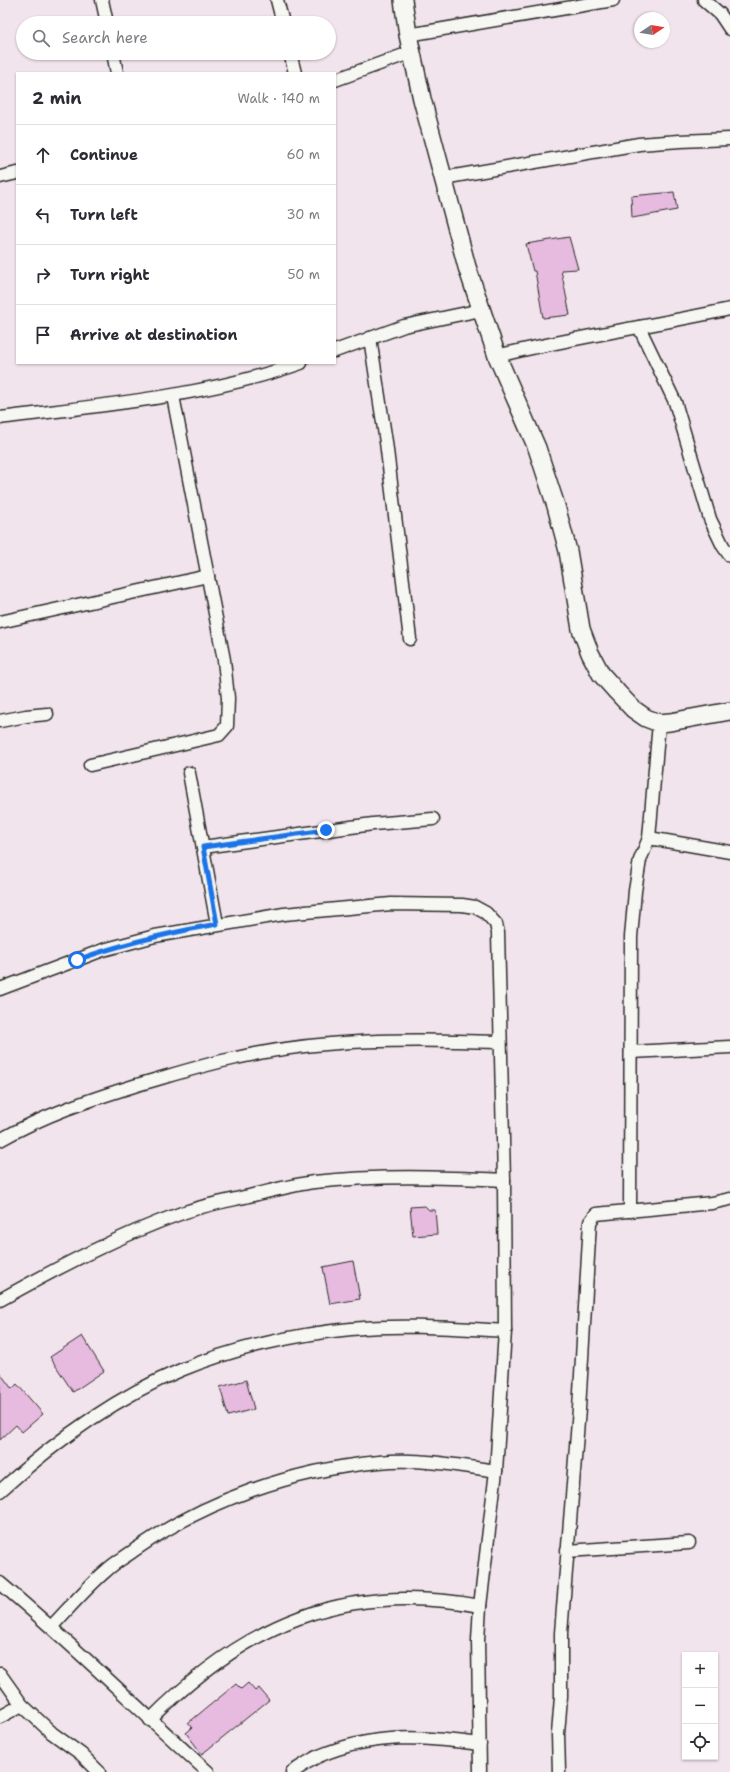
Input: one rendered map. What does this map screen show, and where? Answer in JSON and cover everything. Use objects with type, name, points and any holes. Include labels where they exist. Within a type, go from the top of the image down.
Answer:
[{"type":"street","points":[[102,0],[105,16]]},
{"type":"street","points":[[277,0],[281,16]]},
{"type":"street","points":[[403,0],[412,52],[467,267],[497,356],[537,448],[556,506],[568,552],[581,629],[590,653],[601,674],[634,709],[646,718],[659,723],[730,711]]},
{"type":"street","points":[[408,35],[613,0]]},
{"type":"street","points":[[704,0],[720,14],[730,29]]},
{"type":"street","points":[[336,80],[412,52]]},
{"type":"street","points":[[114,60],[117,72]]},
{"type":"street","points":[[292,60],[295,72]]},
{"type":"street","points":[[443,178],[639,144],[680,140],[730,139]]},
{"type":"street","points":[[0,177],[16,173]]},
{"type":"street","points":[[497,356],[544,344],[730,309]]},
{"type":"street","points":[[336,351],[404,326],[481,310]]},
{"type":"street","points":[[639,327],[675,402],[710,520],[722,546],[730,556]]},
{"type":"street","points":[[370,338],[410,638]]},
{"type":"street","points":[[0,418],[173,396],[224,386],[277,372],[298,364]]},
{"type":"street","points":[[90,765],[219,735],[227,726],[229,720],[227,679],[173,396]]},
{"type":"street","points":[[0,622],[208,576]]},
{"type":"street","points":[[0,721],[47,714]]},
{"type":"street","points":[[630,1211],[631,937],[633,908],[640,860],[649,838],[659,723]]},
{"type":"street","points":[[189,773],[217,924]]},
{"type":"street","points":[[203,847],[373,824],[433,819]]},
{"type":"street","points":[[649,838],[730,852]]},
{"type":"street","points":[[0,989],[103,950],[155,936],[217,924],[284,914],[391,904],[462,905],[474,907],[491,917],[496,924],[498,933],[504,1180],[505,1332],[496,1471],[480,1606],[478,1640],[480,1772]]},
{"type":"street","points":[[0,1140],[66,1108],[165,1077],[236,1058],[337,1043],[386,1040],[500,1042]]},
{"type":"street","points":[[631,1052],[730,1048]]},
{"type":"street","points":[[0,1300],[52,1270],[118,1238],[183,1212],[215,1203],[313,1182],[348,1179],[431,1176],[504,1180]]},
{"type":"street","points":[[559,1772],[558,1734],[561,1633],[579,1409],[590,1222],[596,1214],[712,1203],[730,1199]]},
{"type":"street","points":[[0,1491],[24,1470],[85,1424],[127,1397],[181,1370],[221,1357],[281,1340],[310,1334],[351,1329],[419,1326],[505,1332]]},
{"type":"street","points":[[52,1626],[107,1569],[145,1543],[180,1522],[216,1505],[276,1482],[304,1475],[379,1462],[434,1463],[496,1471]]},
{"type":"street","points":[[567,1551],[689,1542]]},
{"type":"street","points":[[0,1583],[52,1626],[150,1720],[208,1772]]},
{"type":"street","points":[[150,1720],[192,1680],[216,1661],[244,1644],[295,1618],[351,1603],[400,1598],[451,1601],[480,1606]]},
{"type":"street","points":[[0,1674],[22,1705],[52,1733],[80,1754],[99,1772]]},
{"type":"street","points":[[0,1717],[22,1705]]},
{"type":"street","points":[[292,1772],[318,1757],[340,1748],[370,1741],[417,1737],[480,1744]]},
{"type":"building","points":[[674,192],[677,210],[632,218],[631,196]]},
{"type":"building","points":[[569,237],[578,269],[561,270],[570,315],[543,318],[535,271],[533,271],[526,244]]},
{"type":"building","points":[[425,1206],[429,1210],[435,1210],[437,1234],[413,1236],[410,1207]]},
{"type":"building","points":[[353,1261],[360,1299],[330,1304],[323,1267]]},
{"type":"building","points":[[82,1336],[104,1371],[73,1392],[50,1357]]},
{"type":"building","points":[[0,1373],[12,1389],[17,1384],[43,1414],[22,1432],[16,1425],[0,1440]]},
{"type":"building","points":[[246,1380],[254,1409],[228,1416],[220,1387]]},
{"type":"building","points":[[248,1683],[255,1691],[259,1688],[269,1700],[202,1754],[186,1733],[192,1728],[188,1723],[236,1684],[241,1689]]},
{"type":"route","points":[[77,960],[103,950],[155,936],[217,924],[203,847],[326,830]]}]
